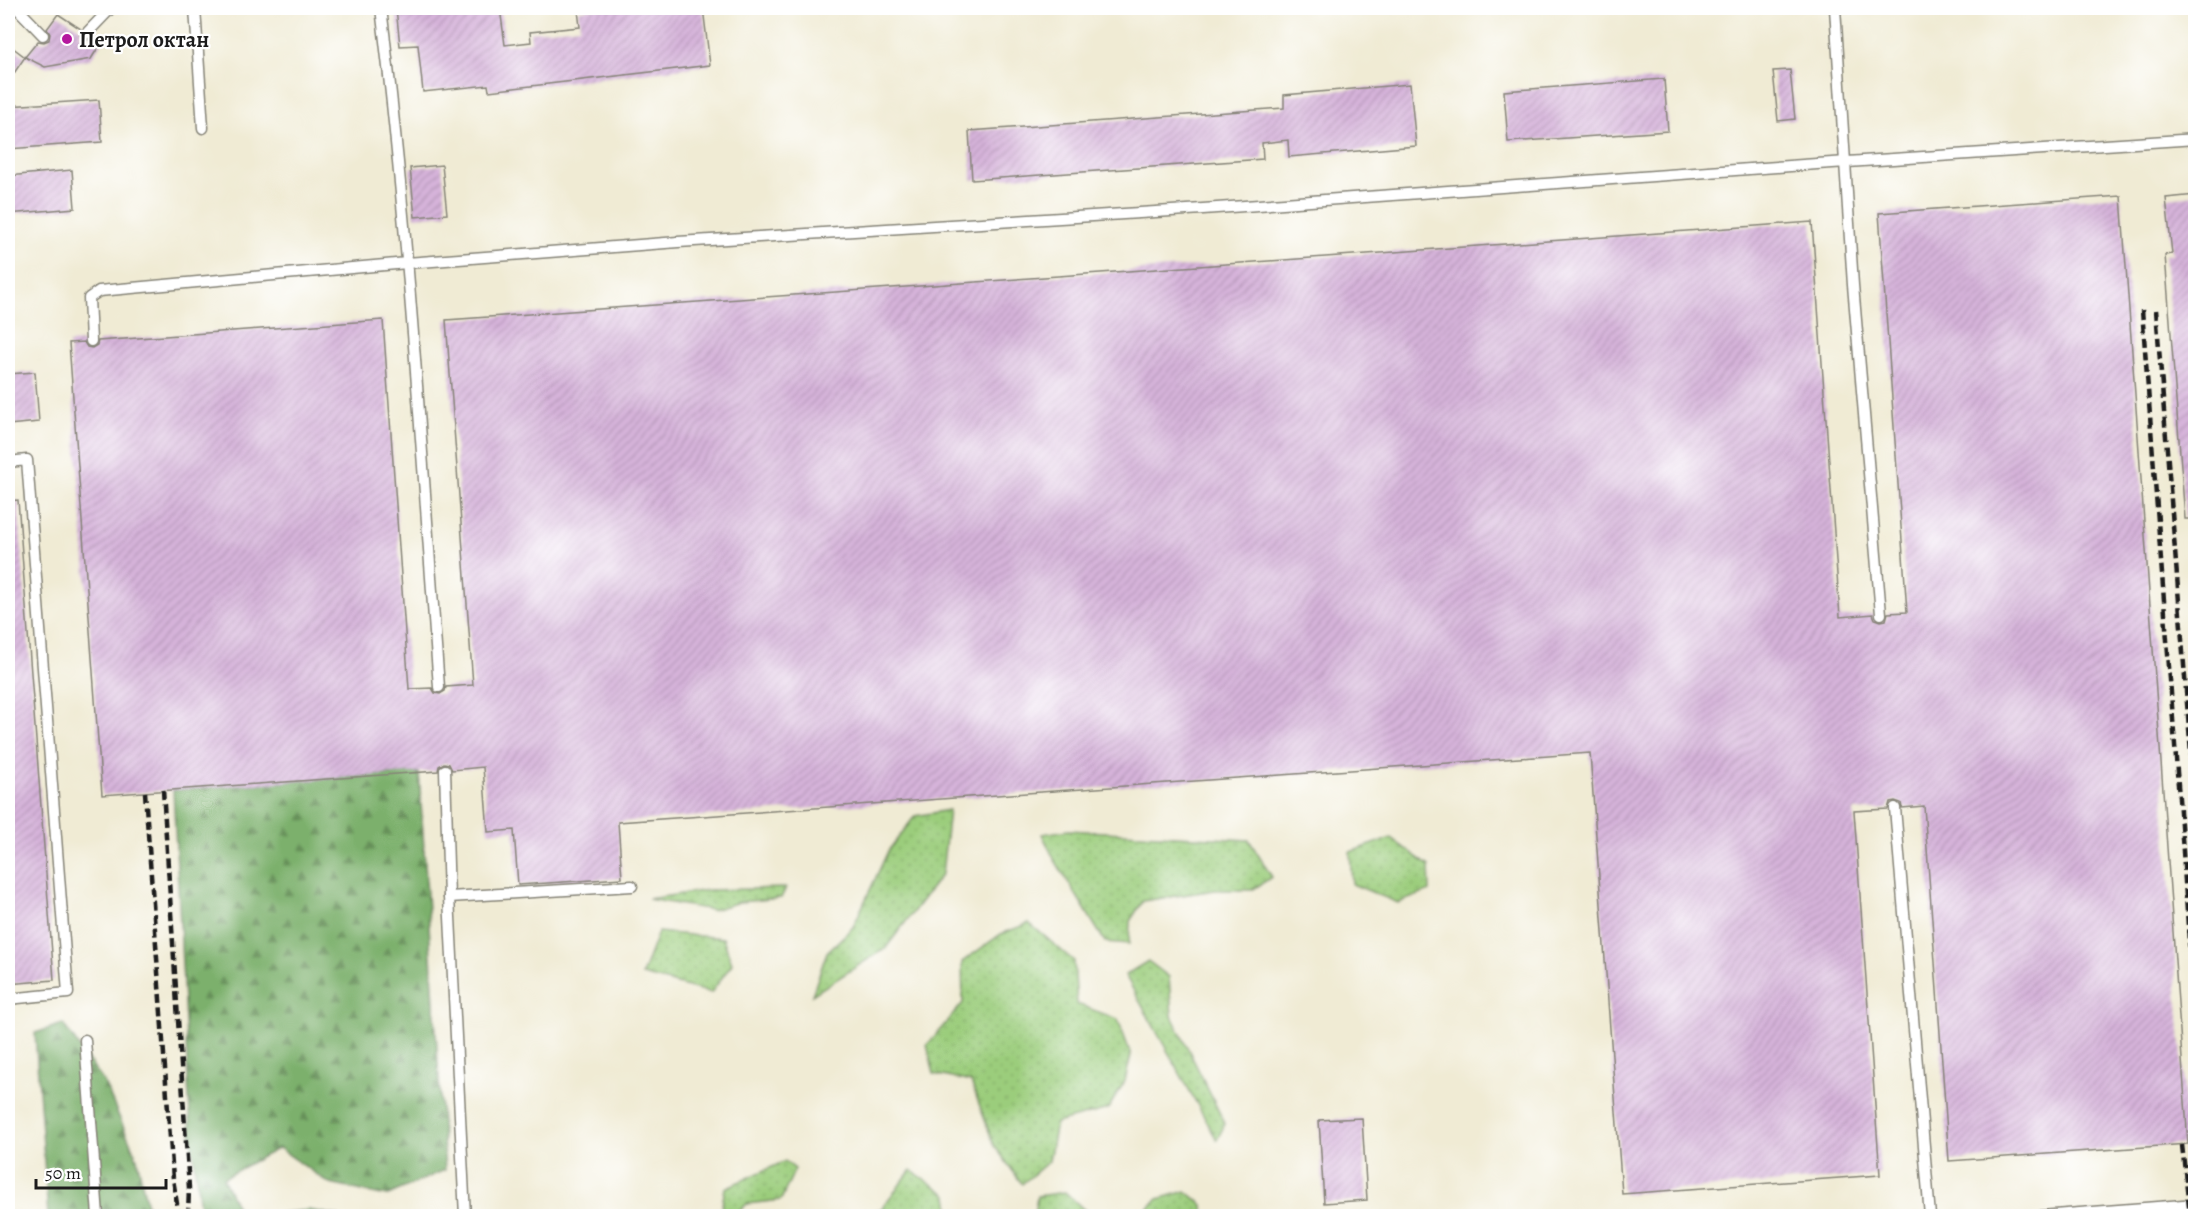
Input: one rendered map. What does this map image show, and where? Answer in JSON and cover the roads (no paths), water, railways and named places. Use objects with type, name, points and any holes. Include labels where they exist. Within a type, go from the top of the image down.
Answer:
[{"type":"lane","points":[[17,8],[43,35]]},
{"type":"lane","points":[[87,33],[111,8]]},
{"type":"lane","points":[[195,8],[203,128]]},
{"type":"lane","points":[[381,8],[407,263],[439,687]]},
{"type":"lane","points":[[1835,8],[1853,285],[1881,614]]},
{"type":"lane","points":[[91,341],[89,298],[99,291],[407,263],[678,242],[1191,210],[2196,139]]},
{"type":"lane","points":[[8,462],[27,460],[68,993],[8,999]]},
{"type":"lane","points":[[446,770],[449,897],[465,1216]]},
{"type":"lane","points":[[1895,808],[1929,1216]]},
{"type":"lane","points":[[449,897],[632,886]]},
{"type":"lane","points":[[85,1041],[98,1216]]},
{"type":"lane","points":[[2041,1216],[2196,1204]]},
{"type":"railway","points":[[2142,310],[2196,1047]]},
{"type":"railway","points":[[2156,310],[2196,817]]},
{"type":"railway","points":[[163,790],[189,1188],[188,1216]]},
{"type":"railway","points":[[145,792],[173,1179],[179,1216]]},
{"type":"railway","points":[[2182,1145],[2190,1216]]},
{"type":"place","name":"Петрол октан","points":[[67,39]]}]
